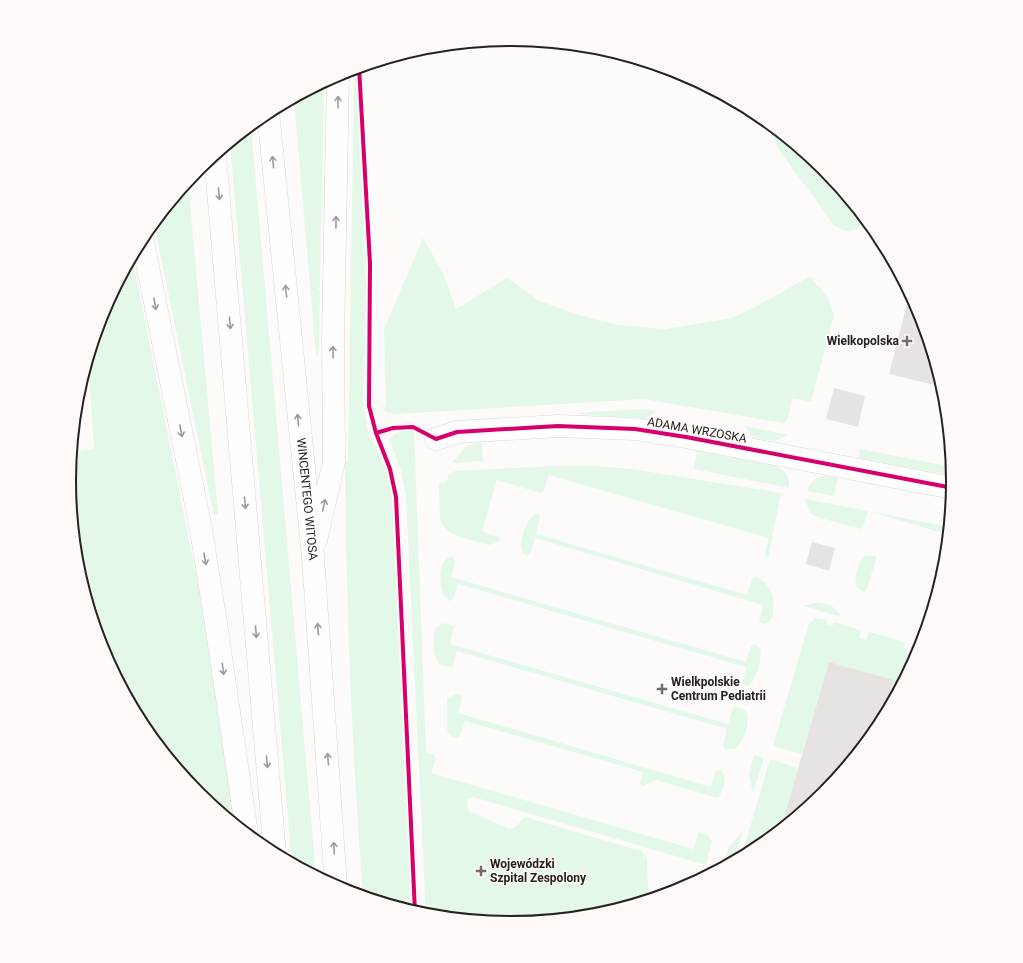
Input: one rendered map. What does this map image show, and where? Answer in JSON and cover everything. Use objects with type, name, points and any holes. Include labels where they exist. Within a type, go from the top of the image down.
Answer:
[{"type":"main road","points":[[313,556],[334,462],[333,338],[338,82]]},
{"type":"main road","name":"WINCENTEGO WITOSA","points":[[269,120],[313,556],[335,880]]},
{"type":"main road","points":[[216,162],[274,847]]},
{"type":"main road","points":[[144,248],[200,524],[246,827]]},
{"type":"main road","name":"ADAMA WRZOSKA","points":[[436,439],[457,432],[558,426],[634,429],[694,438],[947,487]]},
{"type":"green space","points":[[354,79],[356,79],[366,269],[364,409],[368,431],[386,469],[392,498],[411,905],[363,890],[350,679],[345,461],[348,461]]},
{"type":"green space","points":[[324,89],[320,287],[318,288],[320,290],[319,346],[318,354],[316,356],[294,104]]},
{"type":"green space","points":[[252,132],[315,870],[291,857],[230,149]]},
{"type":"green space","points":[[773,133],[799,154],[839,194],[862,224],[856,229],[852,230],[842,230],[834,225],[777,147]]},
{"type":"green space","points":[[189,189],[218,513],[214,516],[156,231]]},
{"type":"green space","points":[[423,238],[443,273],[456,309],[507,278],[540,301],[579,315],[619,325],[666,329],[732,318],[759,305],[810,276],[828,298],[834,315],[811,402],[792,398],[788,419],[783,423],[644,399],[397,414],[387,412],[381,407],[386,407],[384,329]]},
{"type":"green space","points":[[875,242],[890,266],[889,266],[874,247]]},
{"type":"green space","points":[[134,265],[201,600],[236,819],[184,769],[166,747],[134,699],[109,648],[99,621],[84,566],[77,510],[77,451],[94,449],[89,377],[99,342],[109,315]]},
{"type":"green space","points":[[642,409],[657,411],[644,419],[578,414],[578,413]]},
{"type":"green space","points":[[745,426],[788,435],[774,441],[753,438]]},
{"type":"green space","points":[[401,431],[414,431],[426,752],[434,755],[436,758],[431,773],[693,849],[699,832],[707,835],[712,841],[706,865],[473,797],[468,799],[467,807],[469,811],[509,829],[514,828],[525,817],[641,851],[647,858],[648,890],[656,892],[596,909],[540,916],[483,916],[426,909],[406,496],[400,467],[389,440],[396,433]]},
{"type":"green space","points":[[482,442],[483,461],[452,463],[467,446]]},
{"type":"green space","points":[[860,449],[946,466],[947,475],[859,458]]},
{"type":"green space","points":[[697,451],[776,466],[787,475],[789,488],[694,469]]},
{"type":"green space","points":[[551,466],[593,466],[632,469],[781,493],[768,558],[765,554],[769,538],[549,475],[543,492],[541,493],[497,480],[482,531],[499,537],[498,542],[490,545],[455,535],[444,526],[440,520],[439,483],[447,482],[448,475],[455,471]]},
{"type":"green space","points":[[825,476],[838,478],[834,496],[807,491],[816,479]]},
{"type":"green space","points":[[805,499],[868,511],[863,527],[860,529],[814,516],[809,511]]},
{"type":"green space","points":[[870,511],[944,526],[944,533]]},
{"type":"green space","points":[[535,514],[539,514],[540,517],[536,534],[747,595],[752,579],[756,577],[766,584],[772,594],[774,605],[772,618],[765,624],[759,622],[763,605],[535,538],[530,554],[527,556],[523,553],[521,541],[528,522]]},
{"type":"green space","points":[[866,556],[875,556],[876,559],[867,589],[864,592],[857,587],[856,575],[863,558]]},
{"type":"green space","points":[[450,557],[453,557],[455,561],[451,577],[746,662],[751,646],[755,644],[760,648],[761,652],[760,662],[756,674],[749,686],[742,685],[746,667],[458,584],[453,599],[449,601],[443,595],[440,574],[443,564]]},
{"type":"green space","points":[[818,602],[831,605],[842,617],[804,606]]},
{"type":"green space","points":[[815,618],[828,620],[826,625],[832,627],[834,622],[861,630],[859,638],[866,640],[869,632],[905,642],[903,649],[910,652],[912,644],[915,645],[888,700],[894,680],[829,662],[802,754],[773,746],[809,623]]},
{"type":"green space","points":[[442,623],[454,626],[450,644],[728,724],[733,708],[737,707],[746,711],[748,721],[746,732],[735,749],[725,749],[723,745],[727,729],[457,651],[452,667],[440,665],[437,662],[434,653],[434,638],[435,629]]},
{"type":"green space","points":[[460,694],[462,698],[458,713],[711,787],[716,771],[720,770],[723,772],[725,778],[724,785],[720,796],[717,798],[656,780],[642,786],[640,783],[643,772],[465,721],[460,736],[457,738],[453,737],[449,734],[447,728],[447,698]]},
{"type":"green space","points":[[754,755],[764,758],[753,793],[749,774]]},
{"type":"green space","points":[[770,759],[798,768],[782,823],[743,850]]},
{"type":"green space","points":[[743,831],[735,855],[725,861],[728,848]]},
{"type":"building","points":[[908,301],[924,342],[936,385],[889,374]]},
{"type":"building","points":[[834,388],[865,396],[858,427],[826,419]]},
{"type":"building","points":[[812,542],[835,548],[829,571],[806,564]]},
{"type":"building","points":[[829,662],[894,680],[888,700],[857,747],[839,769],[799,809],[782,823]]},
{"type":"cycle path","points":[[359,74],[370,263],[369,406],[376,433],[390,469],[396,497],[415,906]]},
{"type":"cycle path","points":[[376,433],[393,428],[413,427],[436,439],[457,432],[558,426],[635,429],[686,437],[947,487]]},
{"type":"place","name":"Wielkopolska","points":[[907,341]]},
{"type":"place","name":"Wielkpolskie Centrum Pediatrii","points":[[662,689]]},
{"type":"place","name":"Wojewódzki Szpital Zespolony","points":[[481,871]]}]
